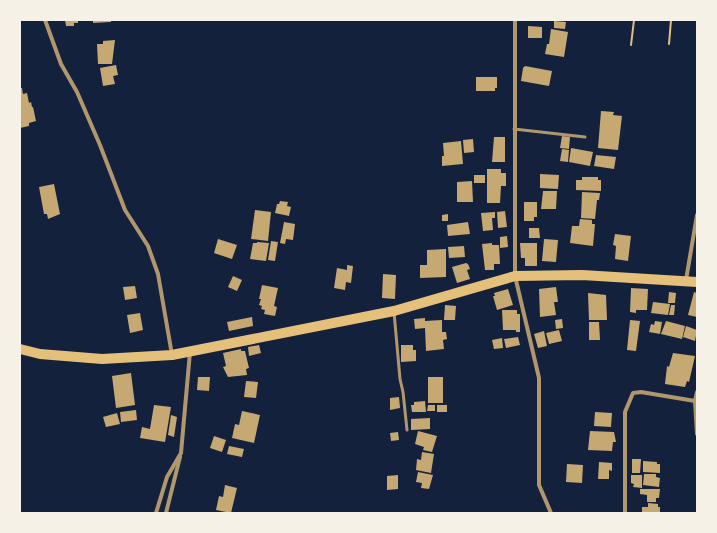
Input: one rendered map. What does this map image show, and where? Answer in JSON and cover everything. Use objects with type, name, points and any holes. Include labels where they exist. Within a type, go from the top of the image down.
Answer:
[{"type":"main road","points":[[20,349],[40,354],[102,359],[172,355],[394,311],[515,276],[582,275],[697,282]]},
{"type":"street","points":[[45,20],[61,64],[77,92],[125,210],[148,246],[158,274],[172,355]]},
{"type":"street","points":[[515,20],[515,276],[539,378],[539,485],[551,513]]},
{"type":"street","points":[[686,281],[697,215]]},
{"type":"street","points":[[166,513],[181,453],[190,352]]},
{"type":"street","points":[[625,513],[625,412],[633,393],[641,392],[695,401]]},
{"type":"street","points":[[697,392],[695,401],[697,434]]},
{"type":"street","points":[[156,513],[167,477],[181,453]]},
{"type":"lane","points":[[514,129],[585,137]]},
{"type":"lane","points":[[394,311],[400,379],[404,392],[407,430]]},
{"type":"path","points":[[631,45],[634,20]]},
{"type":"path","points":[[669,44],[671,20]]},
{"type":"building","points":[[65,20],[78,20],[78,23],[74,23],[74,26],[66,26]]},
{"type":"building","points":[[93,20],[111,20],[111,22],[93,23]]},
{"type":"building","points":[[554,21],[566,22],[565,29],[554,28]]},
{"type":"building","points":[[528,26],[542,27],[542,38],[528,38]]},
{"type":"building","points":[[551,29],[568,32],[564,57],[545,54],[547,44],[549,44]]},
{"type":"building","points":[[115,40],[112,64],[98,64],[97,44],[103,44],[103,41]]},
{"type":"building","points":[[116,65],[118,75],[113,76],[115,84],[103,86],[100,68]]},
{"type":"building","points":[[525,66],[552,71],[549,86],[521,81],[523,68]]},
{"type":"building","points":[[476,77],[497,77],[497,88],[495,88],[495,91],[476,91]]},
{"type":"building","points":[[20,88],[22,88],[23,94],[27,93],[29,103],[31,102],[33,107],[36,121],[29,123],[29,126],[20,128]]},
{"type":"building","points":[[601,111],[614,112],[613,115],[622,116],[618,150],[598,148]]},
{"type":"building","points":[[562,136],[570,137],[569,149],[560,148]]},
{"type":"building","points":[[494,137],[505,137],[505,162],[492,162]]},
{"type":"building","points":[[473,139],[474,152],[464,153],[463,140]]},
{"type":"building","points":[[461,141],[463,164],[442,166],[442,156],[444,156],[443,143]]},
{"type":"building","points":[[571,148],[593,152],[590,166],[569,162]]},
{"type":"building","points":[[562,149],[569,150],[568,162],[560,161]]},
{"type":"building","points":[[596,155],[616,157],[614,169],[594,166]]},
{"type":"building","points":[[487,169],[501,169],[501,173],[506,173],[506,186],[501,186],[500,203],[487,203]]},
{"type":"building","points":[[540,174],[559,175],[558,189],[540,188]]},
{"type":"building","points":[[474,175],[485,175],[485,183],[474,183]]},
{"type":"building","points":[[582,177],[598,177],[598,180],[601,180],[601,191],[576,190],[576,180],[582,180]]},
{"type":"building","points":[[472,181],[473,202],[457,202],[457,182]]},
{"type":"building","points":[[54,184],[60,214],[48,219],[47,214],[44,214],[39,187]]},
{"type":"building","points":[[543,191],[557,191],[556,209],[541,209]]},
{"type":"building","points":[[582,192],[600,193],[599,200],[597,200],[595,219],[581,218]]},
{"type":"building","points":[[280,201],[288,202],[287,206],[291,207],[289,216],[275,213],[277,204],[279,204]]},
{"type":"building","points":[[524,202],[537,202],[537,217],[534,217],[534,221],[524,221]]},
{"type":"building","points":[[255,210],[271,212],[268,241],[251,239]]},
{"type":"building","points":[[505,211],[507,227],[498,228],[497,212]]},
{"type":"building","points":[[495,212],[495,218],[492,218],[493,230],[483,231],[481,213]]},
{"type":"building","points":[[448,214],[448,221],[442,221],[442,215]]},
{"type":"building","points":[[580,219],[592,220],[592,224],[595,224],[593,246],[570,243],[572,226],[579,226]]},
{"type":"building","points":[[284,222],[295,224],[293,240],[286,239],[285,244],[280,243]]},
{"type":"building","points":[[468,222],[470,234],[448,236],[447,225]]},
{"type":"building","points":[[529,228],[539,228],[540,238],[529,238]]},
{"type":"building","points":[[615,234],[631,236],[628,261],[615,259],[616,246],[613,245]]},
{"type":"building","points":[[507,236],[508,247],[500,248],[500,237]]},
{"type":"building","points":[[218,239],[237,245],[232,259],[214,253]]},
{"type":"building","points":[[544,239],[558,240],[556,262],[542,261]]},
{"type":"building","points":[[271,241],[278,242],[275,261],[268,260]]},
{"type":"building","points":[[253,243],[269,243],[266,261],[250,259]]},
{"type":"building","points":[[492,243],[492,245],[499,245],[500,264],[494,264],[494,270],[485,270],[482,244]]},
{"type":"building","points":[[520,243],[537,243],[537,266],[525,266],[525,258],[521,258]]},
{"type":"building","points":[[464,246],[465,257],[449,258],[448,247]]},
{"type":"building","points":[[446,249],[446,277],[420,278],[420,265],[427,265],[427,250]]},
{"type":"building","points":[[466,263],[470,269],[467,270],[470,279],[457,283],[452,267]]},
{"type":"building","points":[[347,265],[353,266],[351,283],[346,282],[345,290],[334,288],[337,268],[347,270]]},
{"type":"building","points":[[383,274],[396,275],[395,299],[382,298]]},
{"type":"building","points":[[233,276],[242,280],[237,291],[228,287]]},
{"type":"building","points":[[262,285],[278,288],[274,306],[277,307],[275,316],[264,314],[265,310],[261,309],[262,306],[259,305]]},
{"type":"building","points":[[135,286],[137,298],[125,300],[123,287]]},
{"type":"building","points":[[556,287],[558,302],[554,302],[556,315],[540,317],[539,289]]},
{"type":"building","points":[[631,288],[648,289],[647,310],[636,310],[636,313],[630,312]]},
{"type":"building","points":[[508,289],[513,305],[497,310],[493,296],[495,296],[494,293]]},
{"type":"building","points":[[669,292],[676,293],[675,303],[668,303]]},
{"type":"building","points":[[694,292],[697,293],[697,317],[688,315]]},
{"type":"building","points":[[588,293],[606,295],[607,320],[589,320]]},
{"type":"building","points":[[653,302],[670,304],[668,315],[651,313]]},
{"type":"building","points":[[445,305],[456,306],[455,320],[444,320]]},
{"type":"building","points":[[671,305],[675,305],[674,315],[669,315]]},
{"type":"building","points":[[502,310],[517,310],[517,314],[520,314],[520,332],[516,332],[516,330],[503,330]]},
{"type":"building","points":[[140,313],[143,330],[130,333],[127,315]]},
{"type":"building","points":[[252,317],[253,326],[229,331],[227,322]]},
{"type":"building","points":[[425,318],[425,321],[442,320],[442,332],[446,332],[447,339],[443,340],[444,349],[426,351],[425,328],[415,329],[414,319]]},
{"type":"building","points":[[562,319],[563,328],[556,329],[555,320]]},
{"type":"building","points":[[630,320],[640,321],[636,351],[627,350]]},
{"type":"building","points":[[655,321],[662,322],[660,334],[649,332],[651,324],[654,325]]},
{"type":"building","points":[[666,321],[685,326],[682,339],[661,334]]},
{"type":"building","points":[[589,322],[599,322],[600,340],[589,340]]},
{"type":"building","points":[[686,326],[697,330],[695,341],[683,337]]},
{"type":"building","points":[[559,330],[562,341],[549,344],[546,333]]},
{"type":"building","points":[[544,331],[547,346],[538,348],[534,334]]},
{"type":"building","points":[[518,337],[520,345],[506,348],[504,339]]},
{"type":"building","points":[[502,338],[503,348],[494,349],[492,340]]},
{"type":"building","points":[[259,345],[261,353],[249,356],[248,347]]},
{"type":"building","points":[[401,345],[413,345],[413,350],[416,350],[416,361],[401,362]]},
{"type":"building","points":[[241,349],[241,351],[245,351],[249,368],[246,369],[247,375],[228,377],[223,367],[226,366],[223,353]]},
{"type":"building","points":[[673,353],[695,356],[689,382],[687,381],[685,387],[665,384],[667,366],[669,367]]},
{"type":"building","points":[[131,373],[135,405],[116,408],[112,376]]},
{"type":"building","points":[[198,377],[210,377],[209,391],[197,390]]},
{"type":"building","points":[[428,377],[443,377],[443,403],[428,403]]},
{"type":"building","points":[[246,381],[258,382],[256,398],[244,397]]},
{"type":"building","points":[[399,397],[400,408],[390,410],[390,398]]},
{"type":"building","points":[[425,401],[426,412],[412,412],[411,405],[414,405],[414,402]]},
{"type":"building","points":[[154,405],[171,407],[165,442],[140,438],[142,427],[150,429]]},
{"type":"building","points":[[428,405],[435,405],[435,411],[427,411]]},
{"type":"building","points":[[437,405],[447,405],[447,412],[437,412]]},
{"type":"building","points":[[136,410],[137,420],[121,422],[120,412]]},
{"type":"building","points":[[242,411],[260,415],[254,443],[232,438],[235,424],[239,425]]},
{"type":"building","points":[[595,412],[612,413],[611,427],[594,426]]},
{"type":"building","points":[[117,413],[120,424],[106,427],[103,417]]},
{"type":"building","points":[[171,415],[177,417],[174,437],[168,435]]},
{"type":"building","points":[[430,418],[430,429],[411,430],[411,419]]},
{"type":"building","points":[[418,431],[437,436],[432,452],[423,450],[424,447],[415,444]]},
{"type":"building","points":[[590,431],[614,432],[616,442],[613,442],[612,451],[588,450]]},
{"type":"building","points":[[398,432],[399,440],[391,441],[390,433]]},
{"type":"building","points":[[214,436],[226,440],[222,452],[210,448]]},
{"type":"building","points":[[229,446],[244,449],[242,457],[227,454]]},
{"type":"building","points":[[422,452],[434,454],[431,473],[416,470],[417,459],[421,460]]},
{"type":"building","points":[[632,459],[641,459],[640,473],[632,473]]},
{"type":"building","points":[[643,461],[657,462],[657,464],[660,464],[660,473],[643,472]]},
{"type":"building","points":[[599,462],[612,463],[612,471],[609,470],[609,479],[598,479]]},
{"type":"building","points":[[567,464],[583,465],[582,483],[566,482]]},
{"type":"building","points":[[418,472],[433,475],[429,489],[421,488],[422,483],[416,482]]},
{"type":"building","points":[[644,474],[656,474],[656,477],[660,478],[659,487],[643,485]]},
{"type":"building","points":[[398,475],[398,489],[387,490],[387,476]]},
{"type":"building","points":[[631,475],[642,475],[642,488],[633,487],[634,484],[631,483]]},
{"type":"building","points":[[225,485],[237,488],[231,513],[216,510],[219,496],[223,497]]},
{"type":"building","points":[[640,489],[660,489],[659,498],[656,498],[656,502],[647,502],[647,495],[640,494]]},
{"type":"building","points":[[648,503],[658,504],[658,507],[660,507],[660,513],[642,513],[642,507],[648,507]]}]
